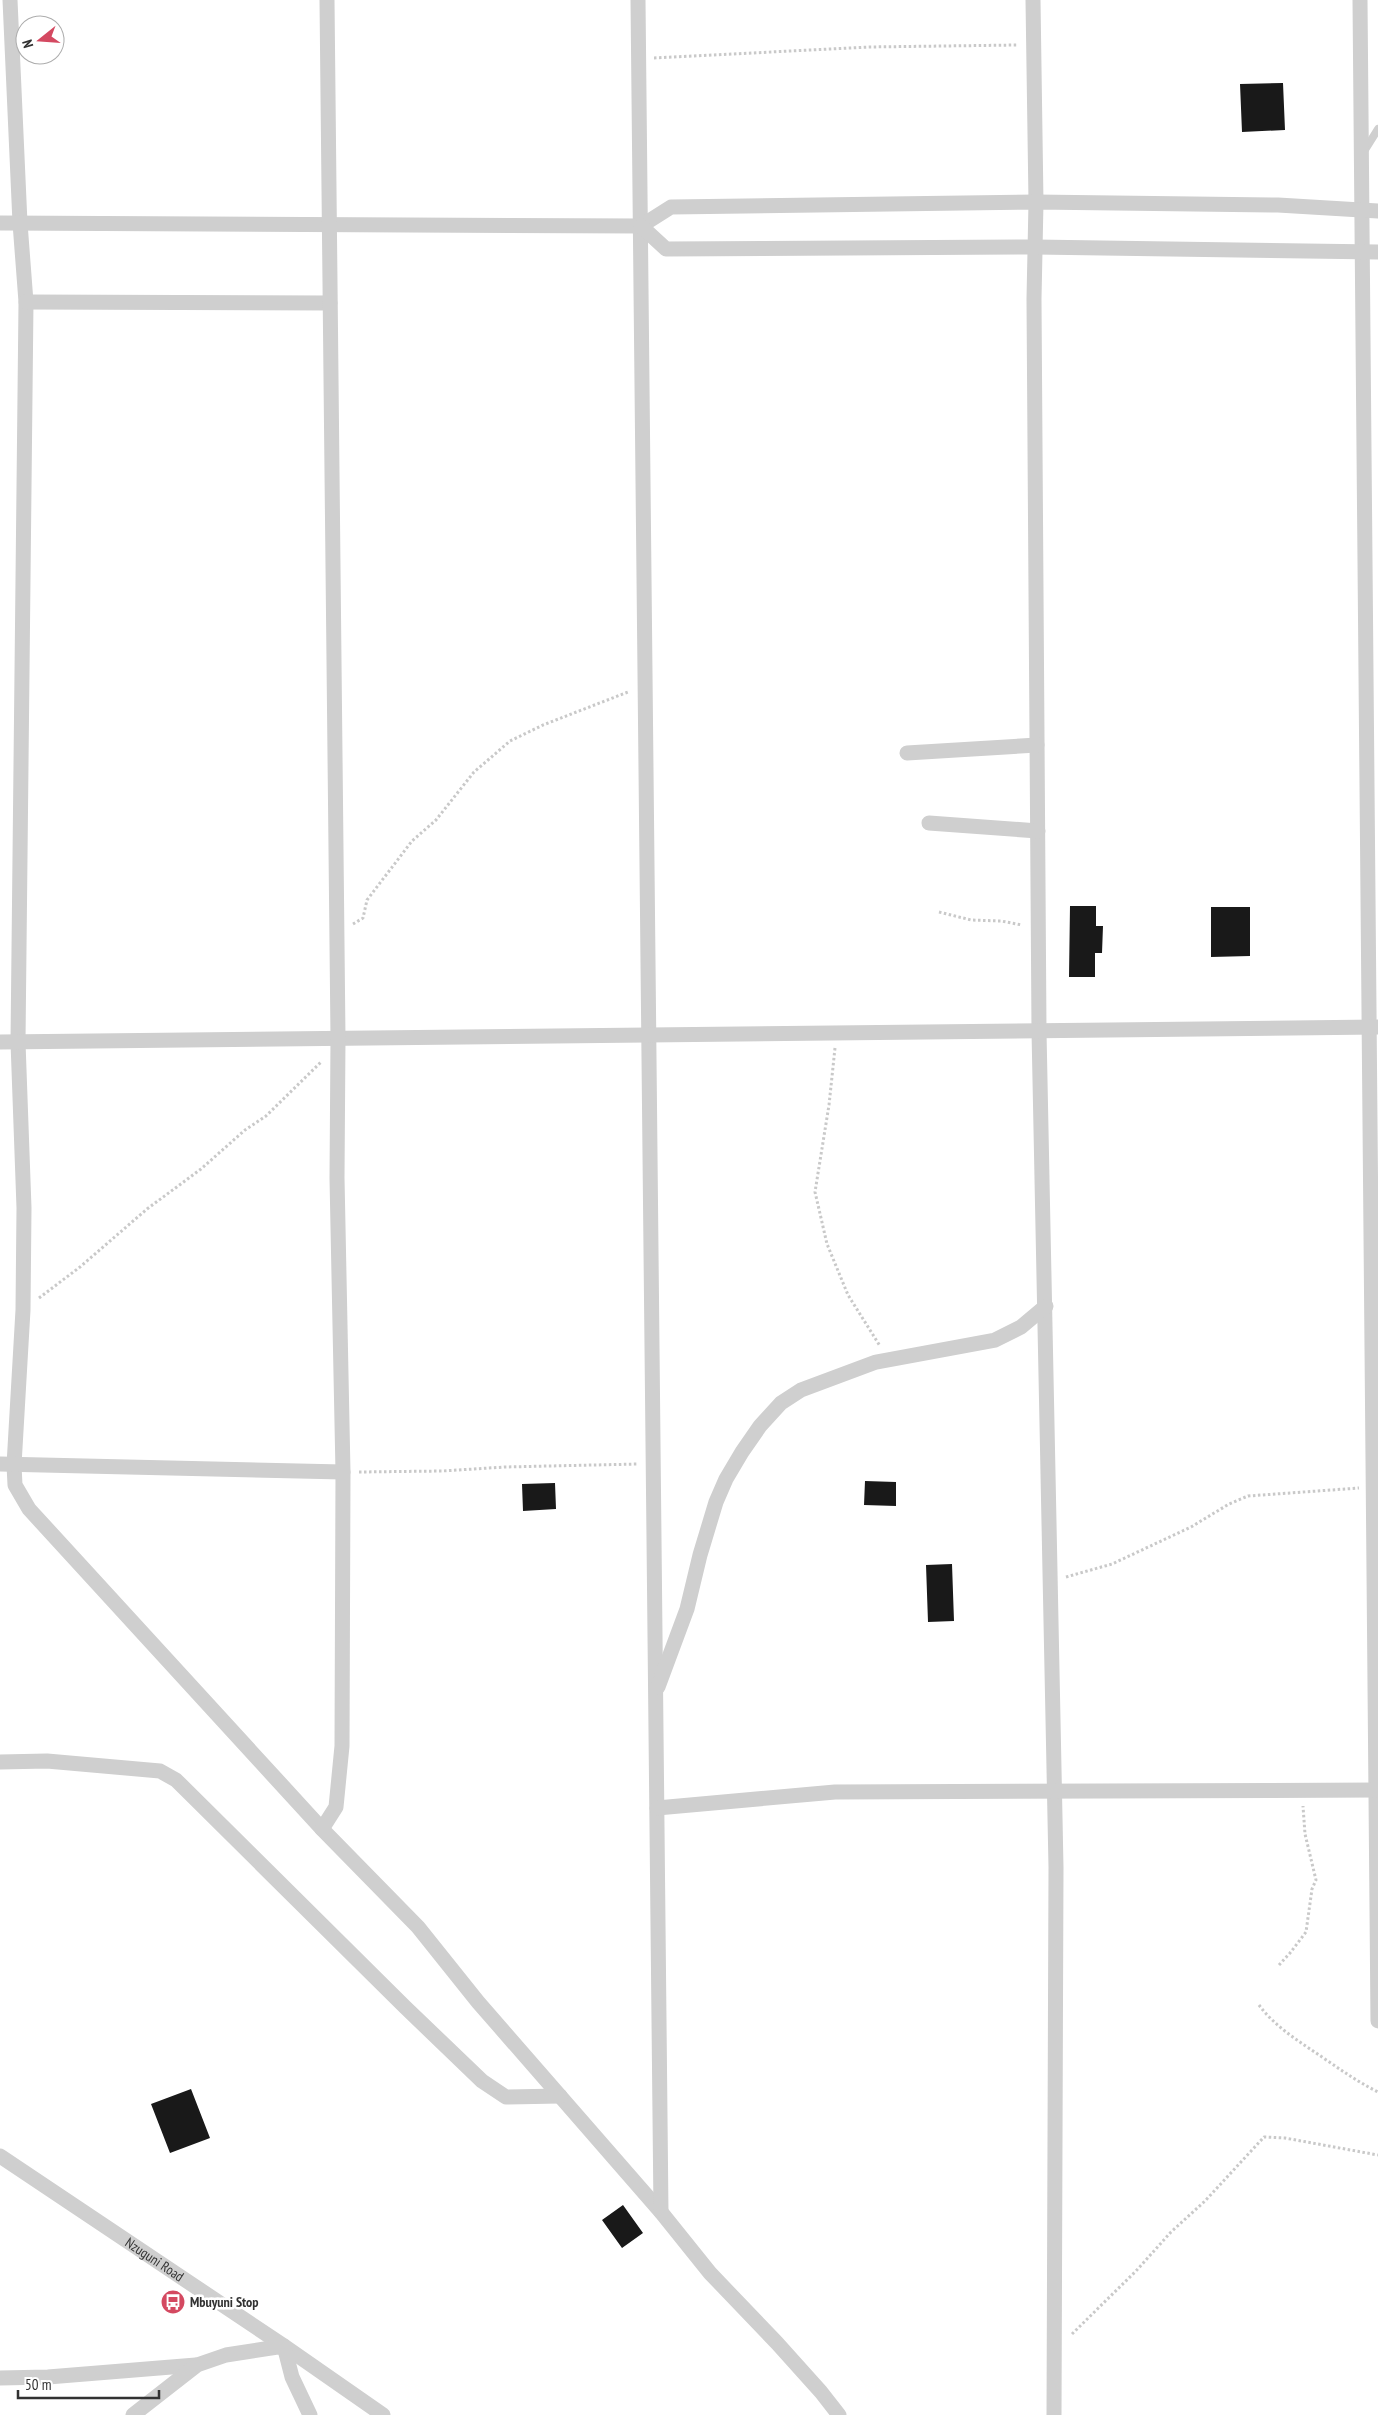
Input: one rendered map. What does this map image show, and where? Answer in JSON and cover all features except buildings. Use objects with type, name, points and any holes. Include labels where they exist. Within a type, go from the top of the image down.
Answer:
[{"type":"street","points":[[10,0],[20,223],[26,302],[18,1042],[24,1208],[23,1310],[7,1464],[15,1485],[29,1509],[322,1829],[418,1926],[478,2002],[661,2212],[710,2273],[777,2343],[839,2415]]},
{"type":"street","points":[[322,1829],[336,1807],[342,1746],[343,1472],[337,1178],[338,1042],[327,0]]},
{"type":"street","points":[[638,0],[661,2212]]},
{"type":"street","points":[[1033,0],[1036,202],[1039,1031],[1046,1306],[1054,1791],[1054,2415]]},
{"type":"street","points":[[1360,0],[1361,156],[1370,211],[1378,2021]]},
{"type":"street","points":[[0,223],[641,226],[671,208],[1036,202],[1278,205],[1370,211]]},
{"type":"street","points":[[641,226],[666,249],[1035,247],[1370,252]]},
{"type":"street","points":[[26,302],[330,302]]},
{"type":"street","points":[[907,753],[1037,744]]},
{"type":"street","points":[[929,823],[1038,831]]},
{"type":"street","points":[[0,1042],[338,1042],[649,1035],[1375,1025]]},
{"type":"street","points":[[656,1694],[687,1609],[700,1555],[716,1502],[726,1479],[760,1426],[781,1403],[801,1390],[890,1359],[995,1340],[1021,1327],[1046,1306]]},
{"type":"street","points":[[7,1464],[343,1472]]},
{"type":"street","points":[[0,1762],[47,1761],[160,1772],[176,1780],[482,2081],[506,2097],[560,2096]]},
{"type":"street","points":[[657,1808],[835,1792],[1377,1790]]},
{"type":"street","name":"Nzuguni Road","points":[[0,2156],[284,2346],[383,2415]]},
{"type":"street","points":[[0,2378],[48,2377],[197,2365],[226,2355],[284,2346],[292,2376],[310,2415]]},
{"type":"street","points":[[133,2415],[197,2365]]},
{"type":"lane","points":[[1361,156],[1378,129]]},
{"type":"path","points":[[639,59],[869,47],[1033,45]]},
{"type":"path","points":[[337,927],[361,920],[367,900],[412,841],[436,820],[474,772],[510,741],[543,725],[645,685]]},
{"type":"path","points":[[940,912],[971,920],[1020,925],[1038,934]]},
{"type":"path","points":[[836,1033],[829,1105],[815,1192],[827,1244],[848,1295],[867,1328],[890,1359]]},
{"type":"path","points":[[23,1310],[80,1267],[148,1209],[201,1169],[245,1130],[266,1116],[338,1042]]},
{"type":"path","points":[[343,1472],[653,1464]]},
{"type":"path","points":[[1051,1581],[1112,1564],[1191,1527],[1229,1504],[1248,1496],[1376,1487]]},
{"type":"path","points":[[1278,1965],[1306,1932],[1312,1889],[1316,1880],[1303,1827],[1304,1790]]},
{"type":"path","points":[[1259,2005],[1272,2021],[1302,2044],[1354,2080],[1378,2092]]},
{"type":"path","points":[[1054,2351],[1136,2271],[1171,2232],[1205,2201],[1264,2137],[1286,2138],[1378,2155]]},
{"type":"place","name":"Mbuyuni Stop","points":[[173,2302]]}]
